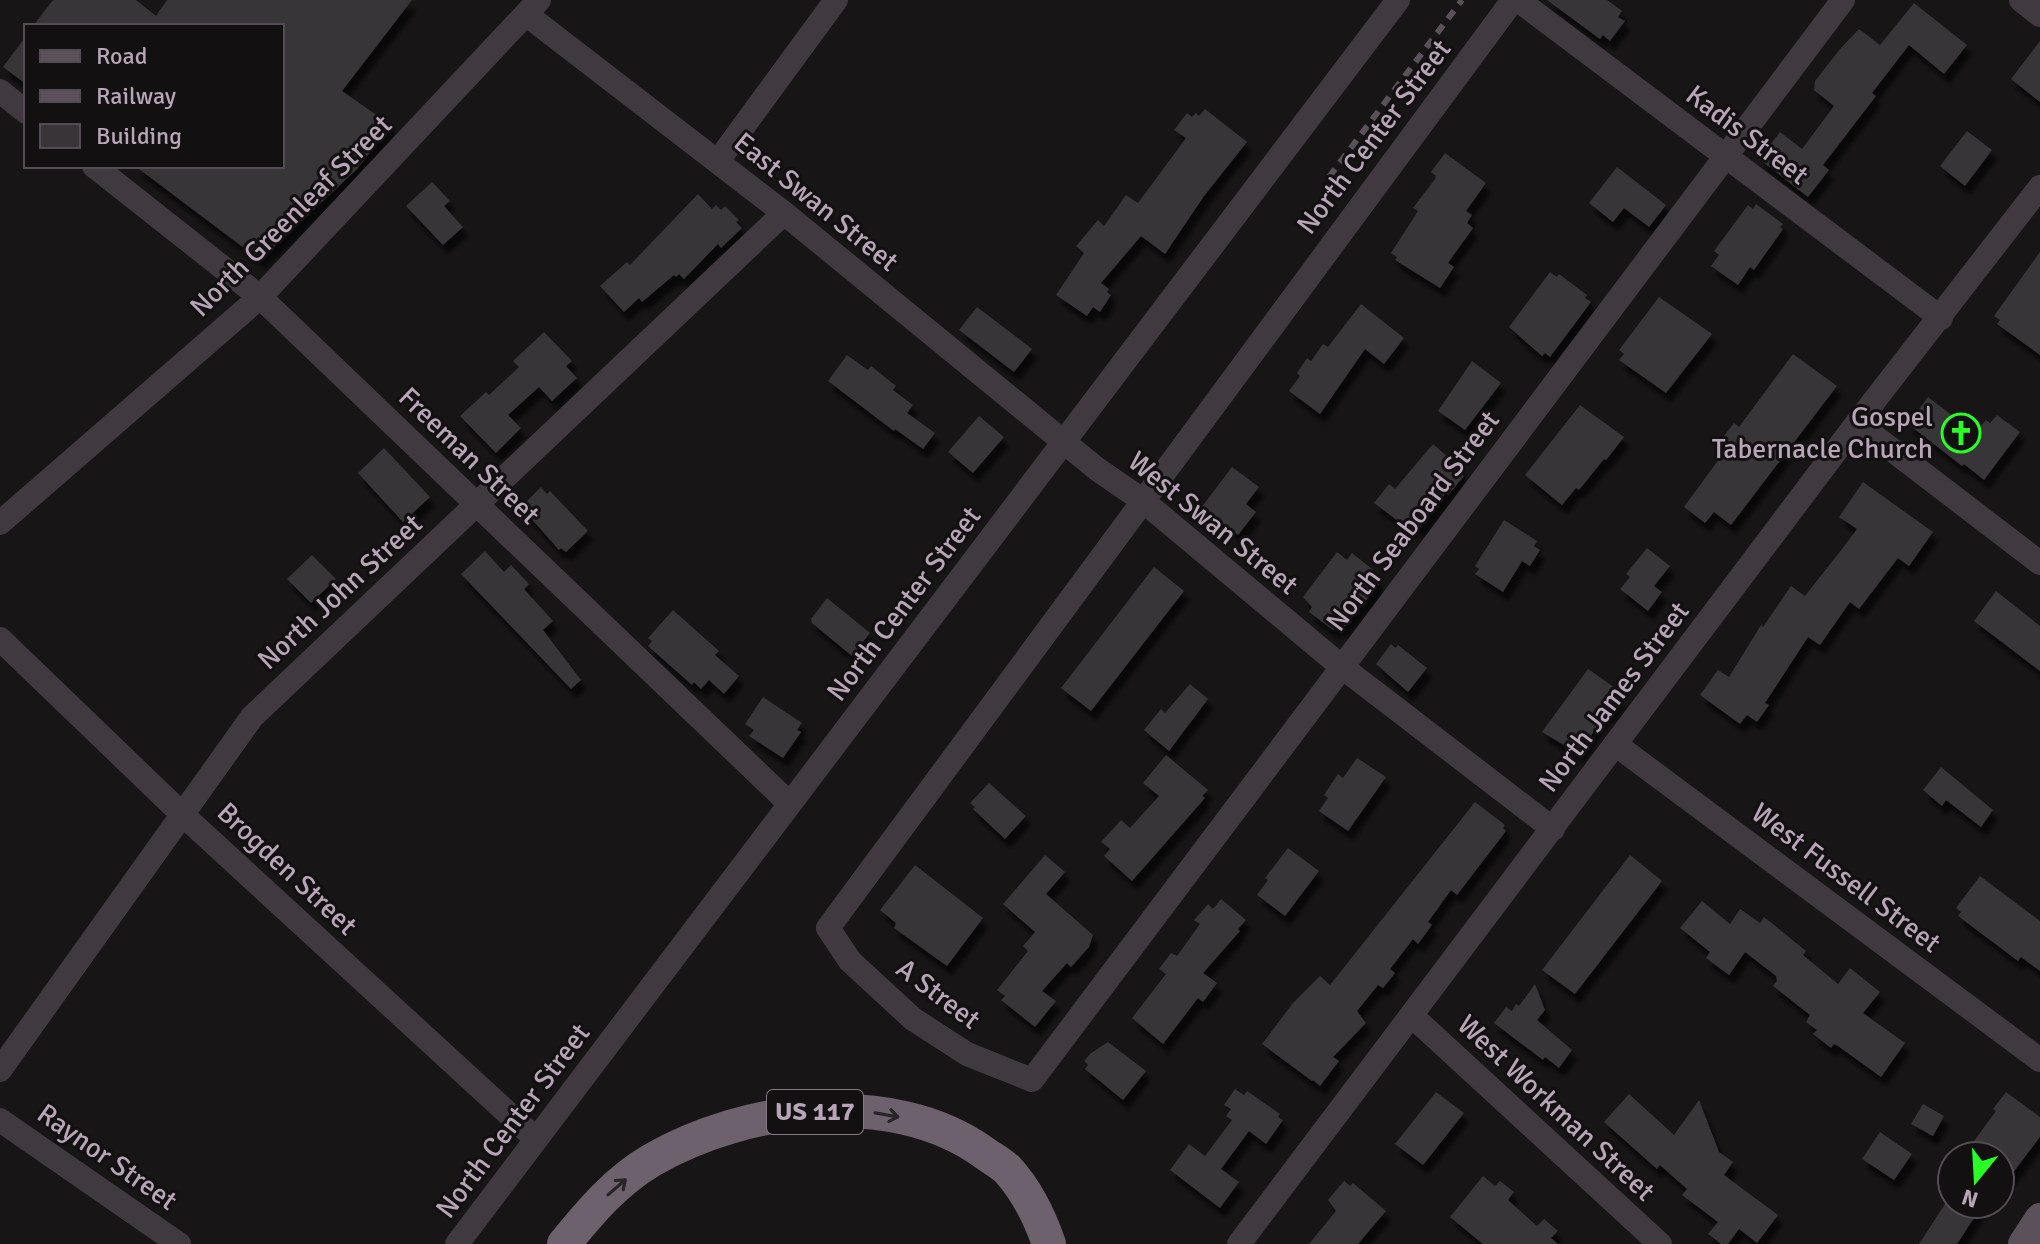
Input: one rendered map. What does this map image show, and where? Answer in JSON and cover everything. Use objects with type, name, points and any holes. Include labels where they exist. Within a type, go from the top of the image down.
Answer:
[{"type":"highway","name":"US 117","points":[[564,1244],[615,1187],[653,1160],[701,1138],[746,1123],[832,1110],[876,1113],[926,1122],[969,1142],[1007,1169],[1039,1215],[1049,1244]]},
{"type":"main road","points":[[2023,1244],[2040,1218]]},
{"type":"street","points":[[718,161],[836,0]]},
{"type":"street","name":"North Center Street","points":[[457,1244],[1398,0]]},
{"type":"street","name":"North Center Street","points":[[828,928],[1142,500],[1516,0]]},
{"type":"street","name":"Kadis Street","points":[[1516,0],[1941,318]]},
{"type":"street","name":"North Seaboard Street","points":[[1032,1080],[1843,0]]},
{"type":"street","points":[[2021,0],[2040,15]]},
{"type":"street","name":"East Swan Street","points":[[533,8],[1063,442]]},
{"type":"street","name":"North Greenleaf Street","points":[[0,523],[260,297],[533,8]]},
{"type":"street","points":[[0,91],[24,110]]},
{"type":"street","name":"Freeman Street","points":[[97,168],[260,297],[790,804]]},
{"type":"street","name":"North James Street","points":[[1239,1244],[1857,423],[2040,187]]},
{"type":"street","name":"North John Street","points":[[0,1070],[252,717],[784,213]]},
{"type":"street","points":[[1857,423],[2040,563]]},
{"type":"street","name":"West Swan Street","points":[[1063,442],[1142,500],[1342,667],[1553,829]]},
{"type":"street","name":"Brogden Street","points":[[0,639],[183,815],[536,1139]]},
{"type":"street","name":"West Fussell Street","points":[[1615,744],[2040,1060]]},
{"type":"street","name":"A Street","points":[[828,928],[850,961],[913,1019],[967,1054],[1032,1080]]},
{"type":"street","name":"West Workman Street","points":[[1412,1016],[1660,1244]]},
{"type":"street","name":"Raynor Street","points":[[0,1120],[179,1244]]},
{"type":"building","points":[[53,0],[136,0],[156,16],[167,0],[412,0],[342,91],[391,125],[357,169],[260,260],[138,168],[284,168],[284,24],[35,24]]},
{"type":"building","points":[[1547,0],[1607,0],[1622,11],[1618,17],[1625,21],[1610,41],[1603,35],[1600,39]]},
{"type":"building","points":[[1914,3],[1967,45],[1944,74],[1909,45],[1872,93],[1876,96],[1823,165],[1829,170],[1808,197],[1759,159],[1780,132],[1802,149],[1834,106],[1814,90],[1815,81],[1859,29],[1880,45]]},
{"type":"building","points":[[24,39],[24,83],[3,67]]},
{"type":"building","points":[[2040,41],[2040,102],[2011,79]]},
{"type":"building","points":[[1205,109],[1247,142],[1204,196],[1165,254],[1141,236],[1101,283],[1111,295],[1100,312],[1093,307],[1087,316],[1056,295],[1084,253],[1076,246],[1098,220],[1104,226],[1126,195],[1138,203],[1186,138],[1174,130],[1187,113],[1192,117],[1196,113],[1199,116]]},
{"type":"building","points":[[1967,131],[1992,150],[1965,186],[1940,166]]},
{"type":"building","points":[[1445,153],[1486,183],[1466,211],[1472,215],[1467,223],[1473,228],[1448,263],[1454,267],[1440,288],[1395,260],[1397,257],[1391,253],[1418,211],[1413,208],[1435,179],[1431,172]]},
{"type":"building","points":[[1617,167],[1666,205],[1649,227],[1624,208],[1613,222],[1589,203]]},
{"type":"building","points":[[432,182],[450,201],[444,206],[463,227],[443,245],[406,206]]},
{"type":"building","points":[[698,194],[712,209],[716,205],[721,210],[725,206],[739,220],[736,222],[742,228],[721,248],[718,244],[684,279],[679,274],[674,275],[642,302],[639,298],[624,312],[600,286],[627,262],[630,265]]},
{"type":"building","points":[[1756,204],[1783,224],[1780,227],[1783,229],[1754,270],[1750,267],[1738,285],[1711,266],[1719,255],[1714,251],[1748,205],[1753,209]]},
{"type":"building","points":[[2040,252],[2040,355],[1997,324],[2000,320],[1994,316]]},
{"type":"building","points":[[1550,272],[1557,277],[1559,274],[1587,295],[1585,298],[1591,302],[1550,357],[1545,353],[1542,356],[1509,327]]},
{"type":"building","points":[[1659,297],[1712,334],[1666,393],[1619,360],[1624,354],[1619,350]]},
{"type":"building","points":[[1361,304],[1404,338],[1384,364],[1365,349],[1320,414],[1289,391],[1300,376],[1297,373],[1307,358],[1311,361],[1323,344],[1328,347]]},
{"type":"building","points":[[977,307],[1032,349],[1014,372],[959,330]]},
{"type":"building","points":[[544,332],[572,361],[566,366],[577,378],[552,401],[539,387],[508,415],[521,428],[496,453],[460,416],[519,367],[513,361]]},
{"type":"building","points":[[1793,354],[1837,386],[1731,525],[1714,512],[1705,523],[1684,507],[1722,455],[1714,449],[1734,423],[1739,427]]},
{"type":"building","points":[[847,355],[868,370],[871,366],[896,386],[893,390],[913,405],[907,413],[935,433],[923,449],[828,381]]},
{"type":"building","points":[[1472,361],[1501,383],[1465,430],[1438,411]]},
{"type":"building","points":[[1928,397],[1975,433],[1986,420],[1990,423],[1997,415],[2020,432],[1984,480],[1908,424]]},
{"type":"building","points":[[1580,405],[1624,437],[1579,490],[1576,488],[1562,505],[1525,475]]},
{"type":"building","points":[[979,416],[1004,437],[973,473],[948,452]]},
{"type":"building","points":[[1433,444],[1462,469],[1459,472],[1464,476],[1448,495],[1446,493],[1419,529],[1414,525],[1410,530],[1374,503],[1389,484],[1395,489]]},
{"type":"building","points":[[384,448],[430,497],[403,522],[358,473]]},
{"type":"building","points":[[1232,467],[1259,487],[1246,504],[1256,512],[1238,535],[1201,508]]},
{"type":"building","points":[[1863,482],[1933,532],[1909,566],[1898,558],[1859,609],[1850,602],[1820,645],[1808,637],[1765,703],[1769,705],[1757,722],[1747,715],[1740,724],[1700,695],[1718,670],[1729,677],[1761,625],[1763,627],[1791,586],[1805,596],[1842,549],[1857,529],[1839,517]]},
{"type":"building","points":[[541,487],[547,494],[550,491],[588,531],[566,552],[561,548],[559,550],[521,507]]},
{"type":"building","points":[[1504,520],[1537,541],[1534,546],[1540,550],[1530,566],[1522,561],[1503,592],[1475,574],[1479,569],[1475,566]]},
{"type":"building","points":[[1647,548],[1670,566],[1654,586],[1662,592],[1648,611],[1620,589],[1630,577],[1626,574]]},
{"type":"building","points":[[485,551],[504,572],[511,565],[529,584],[524,589],[553,621],[543,630],[581,680],[571,689],[461,574]]},
{"type":"building","points":[[1337,552],[1347,560],[1352,553],[1377,573],[1374,578],[1380,583],[1342,630],[1337,626],[1333,630],[1309,612],[1312,607],[1303,597]]},
{"type":"building","points":[[312,555],[336,579],[311,603],[287,579]]},
{"type":"building","points":[[1154,567],[1184,591],[1091,711],[1061,688]]},
{"type":"building","points":[[1996,591],[2040,626],[2040,671],[1974,621]]},
{"type":"building","points":[[827,598],[870,633],[852,656],[812,623],[811,619]]},
{"type":"building","points":[[673,610],[719,651],[715,655],[739,676],[724,694],[709,680],[701,689],[694,682],[692,685],[648,646],[652,641],[648,638]]},
{"type":"building","points":[[1391,644],[1395,648],[1398,645],[1427,668],[1408,692],[1376,664]]},
{"type":"building","points":[[1588,669],[1618,690],[1615,695],[1620,698],[1607,716],[1605,714],[1579,754],[1542,732]]},
{"type":"building","points":[[1190,684],[1208,699],[1169,751],[1144,730],[1161,709],[1165,713]]},
{"type":"building","points":[[763,697],[802,723],[797,730],[801,732],[783,758],[749,736],[754,730],[745,724]]},
{"type":"building","points":[[1166,755],[1208,790],[1202,796],[1205,798],[1132,881],[1104,856],[1110,849],[1101,842],[1121,820],[1130,828],[1159,796],[1143,783]]},
{"type":"building","points":[[1357,758],[1386,777],[1348,831],[1319,811],[1328,798],[1324,795],[1338,774],[1343,778]]},
{"type":"building","points":[[1941,767],[1993,810],[1981,827],[1946,800],[1942,806],[1923,790]]},
{"type":"building","points":[[989,783],[1026,816],[1005,839],[970,803]]},
{"type":"building","points":[[1475,802],[1505,825],[1503,828],[1506,831],[1457,895],[1451,890],[1428,922],[1432,925],[1418,944],[1413,939],[1390,969],[1395,973],[1383,988],[1378,985],[1357,1011],[1366,1023],[1333,1057],[1339,1061],[1320,1086],[1262,1044],[1293,1003],[1320,976],[1330,985]]},
{"type":"building","points":[[1288,848],[1319,871],[1285,916],[1257,895],[1268,880],[1265,878]]},
{"type":"building","points":[[1045,855],[1065,872],[1046,894],[1093,935],[1089,947],[1071,967],[1067,963],[1042,991],[1056,1001],[1035,1027],[1001,1000],[1005,996],[997,990],[1028,951],[1023,946],[1035,932],[1003,904]]},
{"type":"building","points":[[1630,855],[1662,881],[1575,994],[1542,970]]},
{"type":"building","points":[[915,865],[983,918],[947,966],[894,928],[896,923],[880,910]]},
{"type":"building","points":[[1980,876],[2040,921],[2040,971],[2021,957],[2018,961],[1958,916],[1961,912],[1956,908]]},
{"type":"building","points":[[1221,899],[1246,920],[1203,973],[1217,983],[1203,1002],[1198,998],[1163,1044],[1132,1018],[1166,974],[1159,969],[1171,953],[1177,956],[1200,924],[1194,920],[1208,904],[1213,909]]},
{"type":"building","points":[[1702,901],[1730,924],[1740,909],[1760,923],[1764,917],[1806,951],[1803,955],[1838,984],[1850,968],[1880,992],[1863,1013],[1905,1043],[1881,1077],[1838,1046],[1834,1044],[1831,1048],[1813,1034],[1817,1030],[1806,1022],[1810,1015],[1773,986],[1776,976],[1745,952],[1729,975],[1706,958],[1710,952],[1680,928]]},
{"type":"building","points":[[1535,984],[1545,1010],[1537,1020],[1572,1050],[1559,1068],[1545,1057],[1543,1060],[1494,1023],[1506,1007],[1512,1011],[1516,1004],[1519,1006]]},
{"type":"building","points":[[1108,1042],[1146,1071],[1123,1100],[1085,1069],[1088,1065],[1084,1061]]},
{"type":"building","points":[[1235,1089],[1244,1095],[1247,1091],[1280,1114],[1278,1117],[1283,1120],[1266,1144],[1249,1131],[1221,1169],[1239,1182],[1220,1208],[1170,1170],[1189,1144],[1205,1156],[1232,1120],[1226,1116],[1231,1109],[1224,1105]]},
{"type":"building","points":[[1436,1092],[1464,1113],[1423,1165],[1395,1144]]},
{"type":"building","points":[[2006,1092],[2040,1117],[2040,1137],[2016,1169],[2016,1140],[1975,1140],[1996,1111],[1993,1109]]},
{"type":"building","points":[[1629,1094],[1674,1135],[1699,1100],[1719,1152],[1733,1162],[1724,1175],[1778,1215],[1757,1243],[1739,1229],[1728,1244],[1721,1244],[1708,1234],[1718,1222],[1682,1195],[1687,1189],[1660,1165],[1657,1169],[1604,1122]]},
{"type":"building","points":[[1923,1104],[1944,1116],[1933,1136],[1911,1124]]},
{"type":"building","points":[[1880,1132],[1912,1154],[1894,1180],[1862,1159]]},
{"type":"building","points":[[1483,1176],[1495,1186],[1500,1181],[1514,1192],[1508,1200],[1537,1226],[1544,1219],[1558,1231],[1551,1238],[1558,1244],[1483,1244],[1450,1217]]},
{"type":"building","points":[[1344,1181],[1350,1186],[1353,1183],[1386,1211],[1358,1244],[1309,1244],[1336,1211],[1328,1200]]},
{"type":"building","points":[[1936,1218],[1973,1220],[1957,1244],[1919,1244]]},
{"type":"railway","points":[[1329,177],[1462,0]]},
{"type":"place","name":"Gospel Tabernacle Church","points":[[1961,433]]}]
